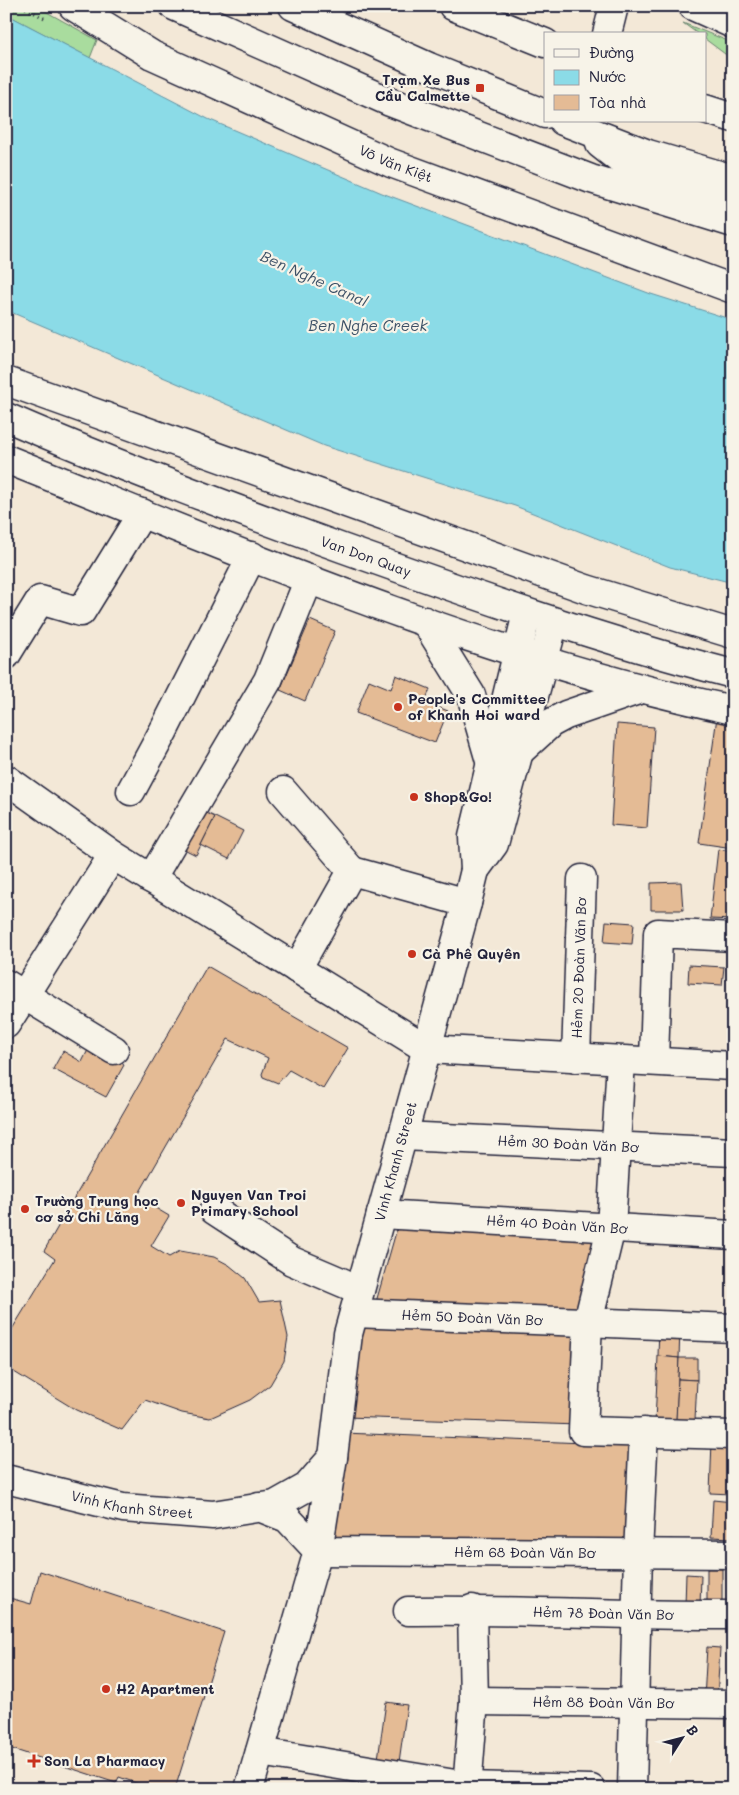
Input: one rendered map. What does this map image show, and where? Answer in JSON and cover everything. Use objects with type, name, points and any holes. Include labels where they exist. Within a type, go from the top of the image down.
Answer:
[{"type":"main road","name":"Võ Văn Kiệt","points":[[73,6],[152,55],[391,163],[733,289]]},
{"type":"main road","points":[[174,6],[390,102],[591,179],[733,223]]},
{"type":"main road","points":[[293,6],[429,67],[544,114]]},
{"type":"main road","points":[[453,6],[544,44]]},
{"type":"main road","points":[[608,32],[614,6]]},
{"type":"main road","points":[[693,6],[733,24]]},
{"type":"main road","points":[[706,109],[733,118]]},
{"type":"main road","points":[[573,123],[648,154],[733,178]]},
{"type":"main road","points":[[573,123],[633,170],[733,200]]},
{"type":"main road","points":[[6,381],[586,589],[733,634]]},
{"type":"main road","name":"Van Don Quay","points":[[6,417],[90,454],[220,504],[527,613],[659,655],[733,674]]},
{"type":"main road","points":[[6,459],[309,579],[516,654],[641,689],[733,710]]},
{"type":"main road","points":[[6,655],[40,600],[80,612],[142,513]]},
{"type":"main road","points":[[130,791],[164,730],[252,556]]},
{"type":"main road","points":[[151,879],[268,680],[309,579]]},
{"type":"main road","name":"Vinh Khanh Street","points":[[249,1789],[318,1551],[333,1457],[348,1334],[467,903],[475,870],[473,837],[527,613]]},
{"type":"main road","points":[[425,621],[472,696],[491,764]]},
{"type":"main road","name":"Vinh Khanh Street","points":[[475,870],[494,844],[554,622]]},
{"type":"main road","points":[[519,752],[551,723],[566,714],[641,689]]},
{"type":"main road","points":[[6,757],[9,758],[6,773]]},
{"type":"main road","points":[[6,779],[112,855],[427,1050]]},
{"type":"main road","points":[[283,790],[352,871],[467,903]]},
{"type":"main road","points":[[6,1024],[15,990],[112,855]]},
{"type":"main road","points":[[297,969],[352,871]]},
{"type":"main road","name":"Hẻm 20 Đoàn Văn Bơ","points":[[576,1058],[582,879]]},
{"type":"main road","points":[[654,1061],[658,933],[733,937]]},
{"type":"main road","points":[[15,990],[114,1050]]},
{"type":"main road","name":"Hẻm 20 Đoàn Văn Bơ","points":[[427,1050],[733,1066]]},
{"type":"main road","points":[[621,1061],[611,1228],[588,1322],[583,1431],[733,1434]]},
{"type":"main road","name":"Hẻm 30 Đoàn Văn Bơ","points":[[403,1136],[733,1152]]},
{"type":"main road","points":[[214,1210],[357,1301]]},
{"type":"main road","name":"Hẻm 40 Đoàn Văn Bơ","points":[[381,1214],[733,1235]]},
{"type":"main road","name":"Hẻm 50 Đoàn Văn Bơ","points":[[357,1301],[588,1322]]},
{"type":"main road","points":[[588,1322],[733,1328]]},
{"type":"main road","points":[[632,1789],[638,1553],[644,1432]]},
{"type":"main road","name":"Vinh Khanh Street","points":[[6,1479],[123,1508],[213,1514],[275,1505],[307,1487],[333,1457]]},
{"type":"main road","points":[[259,1507],[287,1518],[318,1551]]},
{"type":"main road","name":"Hẻm 68 Đoàn Văn Bơ","points":[[318,1551],[733,1554]]},
{"type":"main road","points":[[467,1787],[474,1701],[472,1609]]},
{"type":"main road","name":"Hẻm 78 Đoàn Văn Bơ","points":[[408,1611],[472,1609],[637,1616],[733,1615]]},
{"type":"main road","name":"Hẻm 88 Đoàn Văn Bơ","points":[[474,1701],[733,1704]]},
{"type":"main road","points":[[260,1752],[467,1787],[591,1789]]},
{"type":"green space","points":[[6,6],[36,6],[97,40],[90,58],[6,14]]},
{"type":"green space","points":[[683,23],[706,32],[695,32]]},
{"type":"green space","points":[[706,32],[733,43],[733,60],[706,40]]},
{"type":"water","name":"Ben Nghe Creek","points":[[6,14],[208,119],[382,193],[651,294],[733,320],[733,583],[670,567],[515,506],[324,446],[6,310]]},
{"type":"building","points":[[310,620],[335,631],[305,701],[280,690]]},
{"type":"building","name":"People's Committee of Khanh Hoi ward","points":[[396,675],[430,689],[425,702],[448,711],[435,743],[356,713],[369,680],[391,689]]},
{"type":"building","points":[[718,710],[733,712],[733,848],[699,843]]},
{"type":"building","points":[[617,724],[654,727],[647,828],[611,825]]},
{"type":"building","points":[[196,808],[215,817],[196,855],[178,846]]},
{"type":"building","points":[[215,817],[243,831],[229,859],[201,845]]},
{"type":"building","points":[[718,849],[733,851],[733,920],[710,919]]},
{"type":"building","points":[[681,882],[683,910],[651,910],[651,883]]},
{"type":"building","points":[[606,921],[634,923],[632,944],[604,942]]},
{"type":"building","points":[[689,965],[724,967],[722,985],[688,983]]},
{"type":"building","points":[[207,966],[348,1048],[323,1089],[289,1070],[278,1083],[263,1077],[262,1074],[268,1058],[228,1039],[137,1197],[169,1216],[151,1246],[169,1257],[180,1251],[214,1257],[229,1265],[245,1278],[259,1302],[280,1300],[288,1337],[284,1361],[270,1385],[250,1400],[210,1418],[182,1413],[145,1400],[122,1430],[76,1410],[6,1367],[6,1339],[55,1259],[44,1251]]},
{"type":"building","points":[[90,1046],[124,1065],[106,1097],[53,1069],[63,1051],[82,1062]]},
{"type":"building","points":[[398,1225],[599,1232],[582,1312],[376,1302]]},
{"type":"building","points":[[359,1318],[580,1327],[578,1425],[346,1417]]},
{"type":"building","points":[[659,1328],[680,1329],[679,1358],[658,1356]]},
{"type":"building","points":[[658,1356],[679,1358],[676,1424],[655,1423]]},
{"type":"building","points":[[679,1358],[697,1358],[697,1380],[678,1379]]},
{"type":"building","points":[[678,1379],[697,1380],[695,1420],[676,1420]]},
{"type":"building","points":[[344,1433],[631,1445],[631,1549],[325,1547]]},
{"type":"building","points":[[712,1441],[733,1442],[731,1494],[710,1493]]},
{"type":"building","points":[[713,1500],[733,1502],[733,1538],[711,1537]]},
{"type":"building","points":[[707,1569],[722,1569],[722,1606],[707,1605]]},
{"type":"building","name":"H2 Apartment","points":[[40,1571],[224,1632],[175,1789],[153,1789],[119,1777],[116,1783],[6,1747],[6,1597],[31,1604]]},
{"type":"building","points":[[686,1574],[701,1575],[700,1606],[685,1605]]},
{"type":"building","points":[[707,1647],[720,1648],[717,1699],[704,1699]]},
{"type":"building","points":[[386,1702],[407,1705],[399,1762],[378,1759]]},
{"type":"building","points":[[373,1779],[416,1789],[372,1789]]},
{"type":"place","name":"Trạm Xe Bus Cầu Calmette","points":[[480,88]]},
{"type":"place","name":"People's Committee of Khanh Hoi ward","points":[[398,707]]},
{"type":"place","name":"Shop&Go!","points":[[414,797]]},
{"type":"place","name":"Cà Phê Quyên","points":[[412,954]]},
{"type":"place","name":"Nguyen Van Troi Primary School","points":[[181,1203]]},
{"type":"place","name":"Trường Trung học cơ sở Chi Lăng","points":[[25,1209]]},
{"type":"place","name":"H2 Apartment","points":[[106,1689]]},
{"type":"place","name":"Son La Pharmacy","points":[[34,1761]]},
{"type":"water label","name":"Ben Nghe Canal","points":[[314,279]]}]
